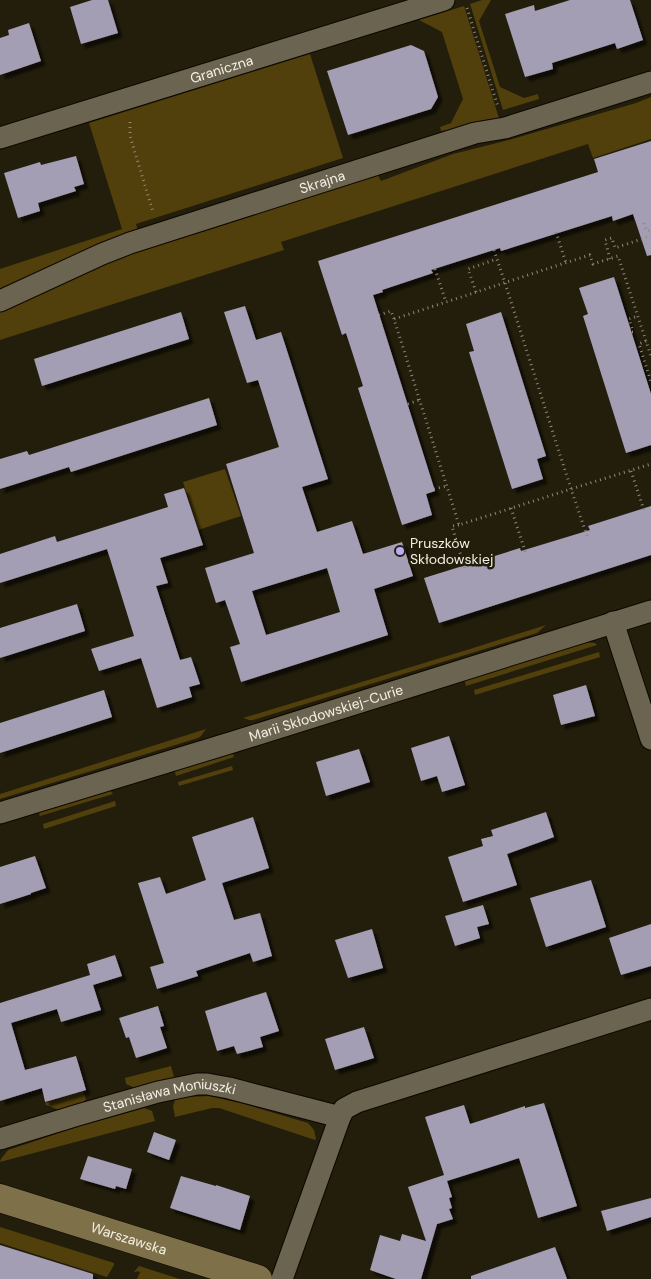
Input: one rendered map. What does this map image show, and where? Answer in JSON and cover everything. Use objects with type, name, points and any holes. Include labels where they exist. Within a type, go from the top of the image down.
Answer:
[{"type":"street","name":"Graniczna","points":[[0,138],[444,0]]},
{"type":"street","name":"Skrajna","points":[[0,300],[102,254],[159,233],[475,133],[505,128],[651,82]]},
{"type":"street","name":"Marii Skłodowskiej-Curie","points":[[0,813],[651,611]]},
{"type":"street","points":[[613,622],[651,739]]},
{"type":"street","points":[[282,1279],[344,1109],[357,1102],[651,1009]]},
{"type":"street","name":"Stanisława Moniuszki","points":[[0,1139],[78,1114],[158,1092],[197,1084],[229,1088],[340,1117]]},
{"type":"street","name":"Warszawska","points":[[0,1198],[258,1279]]},
{"type":"path","points":[[465,0],[505,128]]},
{"type":"path","points":[[129,98],[130,136],[159,233]]},
{"type":"path","points":[[644,223],[647,231],[651,230]]},
{"type":"path","points":[[556,232],[566,263]]},
{"type":"path","points":[[610,258],[605,240],[612,238],[615,248],[651,236]]},
{"type":"path","points":[[494,250],[587,536]]},
{"type":"path","points":[[394,319],[590,255],[593,264],[618,256],[651,356]]},
{"type":"path","points":[[476,292],[468,269],[497,259]]},
{"type":"path","points":[[435,269],[446,302]]},
{"type":"path","points":[[378,315],[391,311],[459,524]]},
{"type":"path","points":[[632,332],[629,319],[638,316]]},
{"type":"path","points":[[646,341],[639,344],[651,382]]},
{"type":"path","points":[[408,404],[419,400]]},
{"type":"path","points":[[465,570],[452,526],[651,464]]},
{"type":"path","points":[[631,471],[644,510]]},
{"type":"path","points":[[434,489],[447,486]]},
{"type":"path","points":[[512,508],[526,554]]},
{"type":"shaded area","points":[[482,0],[491,0],[479,21],[500,87],[524,98],[538,94],[539,99],[503,110],[470,4]]},
{"type":"shaded area","points":[[464,6],[499,118],[474,126],[441,131],[440,127],[451,123],[463,99],[442,32],[419,20]]},
{"type":"shaded area","points":[[310,54],[343,158],[136,224],[139,234],[0,292],[0,269],[122,229],[89,123]]},
{"type":"shaded area","points":[[651,97],[651,139],[593,158],[588,144],[281,242],[284,250],[0,340],[0,308],[91,267],[375,170],[381,181],[453,154],[505,141]]},
{"type":"shaded area","points":[[225,469],[241,516],[198,530],[183,482]]},
{"type":"shaded area","points":[[546,625],[537,633],[253,720],[243,718],[470,649]]},
{"type":"shaded area","points":[[585,642],[597,645],[466,686],[464,679]]},
{"type":"shaded area","points":[[599,652],[600,657],[475,695],[474,690]]},
{"type":"shaded area","points":[[206,729],[198,738],[0,799],[0,794]]},
{"type":"shaded area","points":[[229,752],[234,757],[176,776],[176,769]]},
{"type":"shaded area","points":[[232,766],[233,770],[179,786],[178,782]]},
{"type":"shaded area","points":[[110,790],[113,794],[40,816],[39,814],[40,812]]},
{"type":"shaded area","points":[[115,801],[116,806],[44,829],[43,824]]},
{"type":"shaded area","points":[[171,1066],[174,1077],[135,1088],[126,1084],[125,1078]]},
{"type":"shaded area","points":[[83,1091],[86,1099],[83,1103],[59,1110],[45,1103]]},
{"type":"shaded area","points":[[209,1096],[308,1123],[314,1130],[316,1139],[219,1108],[175,1117],[173,1106],[175,1100],[184,1097]]},
{"type":"shaded area","points":[[144,1108],[152,1111],[155,1121],[0,1162],[8,1150],[77,1127]]},
{"type":"shaded area","points":[[0,1227],[114,1263],[114,1265],[107,1277],[0,1243]]},
{"type":"shaded area","points":[[139,1266],[180,1279],[137,1279],[140,1272],[134,1272]]},
{"type":"building","points":[[92,0],[108,0],[118,33],[81,44],[70,7]]},
{"type":"building","points":[[570,0],[630,0],[643,40],[617,49],[615,43],[552,63],[553,69],[525,77],[505,14],[534,5],[535,11]]},
{"type":"building","points":[[29,23],[41,61],[0,75],[0,38],[9,35],[8,30]]},
{"type":"building","points":[[411,45],[424,51],[438,97],[431,109],[348,135],[327,71]]},
{"type":"building","points":[[651,141],[651,255],[647,256],[633,214],[613,221],[612,216],[501,251],[500,248],[431,270],[433,273],[382,290],[383,292],[373,295],[435,491],[426,494],[432,515],[402,525],[358,388],[363,386],[346,333],[342,335],[318,261],[598,172],[594,159]]},
{"type":"building","points":[[76,156],[84,184],[74,187],[76,191],[38,203],[40,211],[18,218],[4,173],[40,162],[41,165]]},
{"type":"building","points":[[614,277],[651,394],[651,445],[626,453],[583,316],[588,314],[579,288]]},
{"type":"building","points":[[245,306],[256,340],[281,332],[328,479],[302,487],[317,532],[352,521],[363,554],[402,542],[413,576],[374,589],[388,635],[241,682],[230,647],[240,644],[225,600],[216,603],[205,568],[254,553],[226,464],[279,447],[258,380],[247,383],[224,312]],"holes":[[[327,568],[340,612],[266,635],[252,591]]]},
{"type":"building","points":[[181,312],[189,339],[42,386],[34,359]]},
{"type":"building","points":[[501,312],[546,456],[537,459],[543,479],[512,489],[469,352],[474,351],[466,324]]},
{"type":"building","points":[[209,398],[217,425],[71,472],[69,467],[0,489],[0,459],[27,451],[29,455]]},
{"type":"building","points":[[184,488],[203,545],[160,558],[168,583],[156,586],[180,660],[191,657],[200,684],[189,687],[192,697],[157,708],[141,658],[99,671],[91,649],[134,636],[107,549],[0,583],[0,554],[55,536],[57,542],[168,507],[164,494]]},
{"type":"building","points":[[651,506],[651,555],[439,623],[424,578],[520,548],[521,551],[590,530],[588,526]]},
{"type":"building","points":[[77,604],[85,631],[0,658],[0,628]]},
{"type":"building","points":[[586,685],[595,716],[561,725],[553,695]]},
{"type":"building","points":[[104,690],[112,717],[0,753],[0,723]]},
{"type":"building","points":[[449,736],[465,785],[442,792],[437,776],[421,781],[411,748]]},
{"type":"building","points":[[359,749],[370,782],[326,796],[316,762]]},
{"type":"building","points":[[546,812],[554,837],[507,854],[517,885],[463,902],[448,857],[483,846],[481,839],[493,836],[491,830]]},
{"type":"building","points":[[253,817],[269,868],[222,883],[234,920],[260,913],[272,956],[253,962],[250,953],[196,971],[198,976],[157,989],[150,967],[164,963],[138,883],[160,877],[166,894],[206,880],[192,837]]},
{"type":"building","points":[[35,856],[46,888],[0,904],[0,867]]},
{"type":"building","points":[[591,880],[606,927],[546,947],[530,898]]},
{"type":"building","points":[[483,905],[489,924],[477,927],[480,938],[455,946],[445,916]]},
{"type":"building","points":[[651,924],[651,966],[621,975],[609,938]]},
{"type":"building","points":[[372,929],[383,968],[348,978],[335,940]]},
{"type":"building","points":[[115,955],[122,976],[93,985],[92,982],[101,1010],[61,1022],[57,1009],[11,1023],[25,1070],[76,1056],[86,1090],[45,1102],[42,1088],[0,1101],[0,1003],[90,975],[87,964]]},
{"type":"building","points":[[266,992],[279,1031],[260,1037],[263,1047],[237,1054],[234,1046],[217,1051],[205,1011]]},
{"type":"building","points":[[158,1006],[164,1026],[160,1027],[167,1048],[136,1058],[129,1037],[126,1038],[119,1018]]},
{"type":"building","points":[[364,1027],[374,1058],[335,1070],[325,1039]]},
{"type":"building","points":[[544,1103],[577,1206],[538,1218],[519,1158],[447,1181],[452,1197],[449,1198],[452,1208],[449,1209],[453,1219],[437,1224],[421,1279],[396,1279],[370,1270],[380,1235],[400,1241],[402,1234],[426,1241],[408,1187],[444,1175],[425,1117],[464,1105],[470,1124],[525,1106],[525,1108]]},
{"type":"building","points":[[154,1132],[176,1140],[169,1160],[147,1152]]},
{"type":"building","points":[[88,1156],[132,1169],[126,1189],[116,1186],[115,1189],[80,1179]]},
{"type":"building","points":[[181,1176],[250,1196],[240,1230],[170,1208]]},
{"type":"building","points":[[651,1198],[651,1217],[607,1231],[601,1211]]},
{"type":"building","points":[[0,1245],[93,1274],[93,1279],[0,1279]]},
{"type":"building","points":[[555,1247],[567,1279],[471,1279],[471,1276]]},
{"type":"place","name":"Pruszków Skłodowskiej","points":[[400,551]]}]
